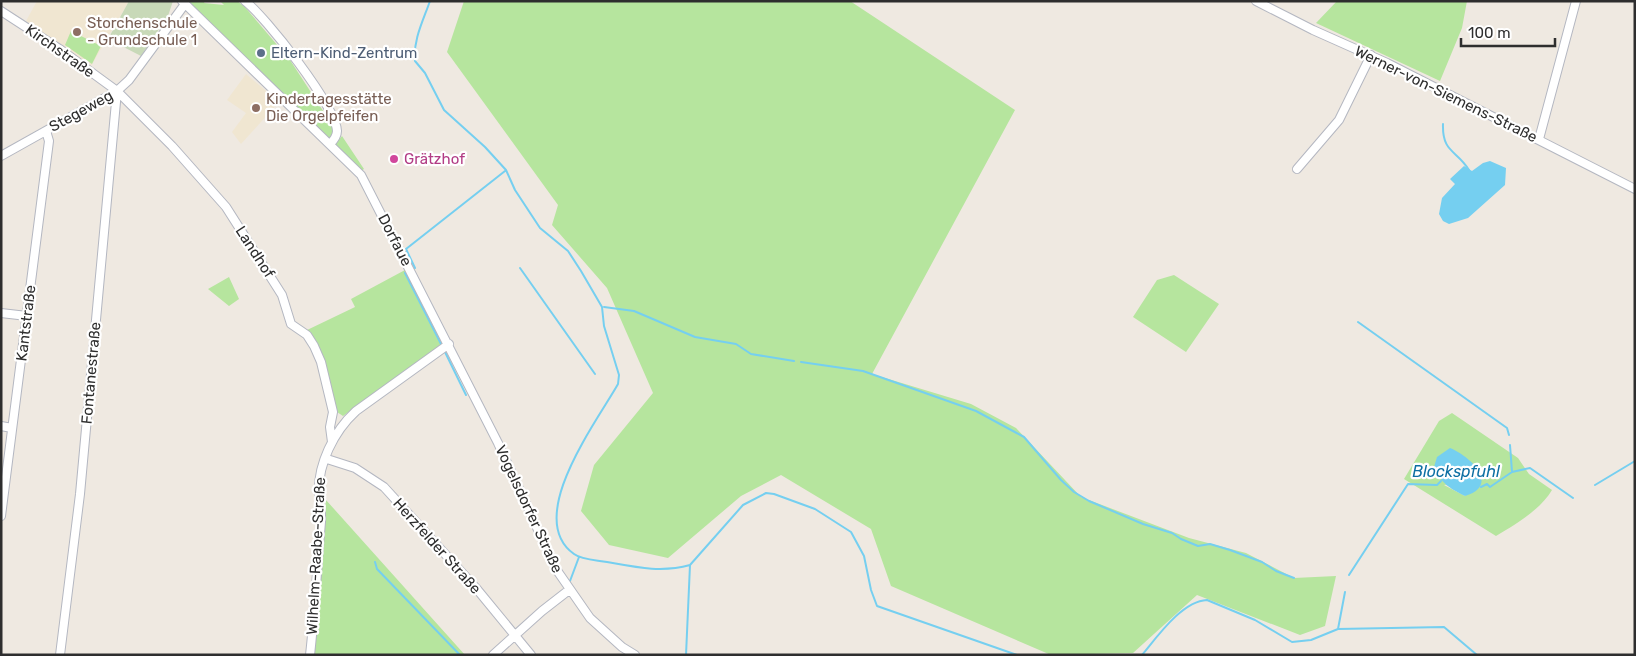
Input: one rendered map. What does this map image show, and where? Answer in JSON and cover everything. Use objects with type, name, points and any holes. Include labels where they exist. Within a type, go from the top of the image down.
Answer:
[{"type":"street","points":[[245,1],[291,53],[318,91],[335,122],[336,134],[330,144]]},
{"type":"street","name":"Werner-von-Siemens-Straße","points":[[1256,1],[1313,30],[1371,55],[1635,189]]},
{"type":"street","points":[[1539,139],[1576,1]]},
{"type":"street","name":"Dorfaue","points":[[183,2],[361,175],[449,344]]},
{"type":"street","name":"Stegeweg","points":[[1,156],[117,91],[129,80],[183,2]]},
{"type":"street","name":"Kirchstraße","points":[[1,11],[117,91]]},
{"type":"street","points":[[1297,169],[1339,120],[1371,55]]},
{"type":"street","name":"Landhof","points":[[117,91],[172,146],[226,208],[259,256],[282,296],[291,324],[307,335],[321,362],[333,412],[330,427],[332,442]]},
{"type":"street","name":"Fontanestraße","points":[[60,655],[80,494],[117,91]]},
{"type":"street","name":"Kantstraße","points":[[1,516],[49,141],[46,131]]},
{"type":"street","points":[[1,313],[27,316]]},
{"type":"street","points":[[332,442],[346,421],[356,411],[449,344]]},
{"type":"street","name":"Vogelsdorfer Straße","points":[[449,344],[498,443],[549,556],[569,590],[590,618],[635,655]]},
{"type":"street","points":[[1,426],[12,428]]},
{"type":"street","name":"Wilhelm-Raabe-Straße","points":[[310,655],[321,518],[318,494],[321,470],[332,442]]},
{"type":"street","name":"Herzfelder Straße","points":[[326,459],[355,468],[384,487],[532,655]]},
{"type":"street","points":[[493,655],[515,634],[569,590]]},
{"type":"street","points":[[618,655],[622,646]]},
{"type":"shaded area","name":"Storchenschule - Grundschule 1","points":[[37,1],[129,1],[91,66],[26,21]]},
{"type":"shaded area","name":"Kindertagesstätte Die Orgelpfeifen","points":[[246,74],[279,102],[241,144],[232,132],[246,113],[227,100]]},
{"type":"green space","points":[[129,1],[173,1],[168,16],[141,56],[108,39]]},
{"type":"green space","points":[[187,1],[205,1],[204,3],[224,5],[220,1],[237,1],[244,6],[290,60],[331,123],[333,129],[331,141]]},
{"type":"green space","points":[[464,1],[850,1],[1015,110],[872,374],[971,404],[1016,428],[1081,497],[1189,538],[1246,553],[1294,578],[1336,576],[1325,626],[1300,635],[1197,595],[1133,653],[1051,655],[891,586],[871,529],[781,475],[741,496],[668,558],[609,545],[581,511],[594,465],[653,393],[607,288],[552,225],[558,205],[447,52]]},
{"type":"green space","points":[[1337,1],[1467,1],[1462,28],[1440,81],[1316,23]]},
{"type":"green space","points":[[71,31],[101,46],[92,64],[65,45]]},
{"type":"green space","points":[[342,136],[364,169],[361,171],[335,144]]},
{"type":"green space","points":[[405,270],[442,344],[343,416],[334,410],[324,367],[305,331],[355,307],[351,299]]},
{"type":"green space","points":[[1174,275],[1219,304],[1186,352],[1133,317],[1157,280]]},
{"type":"green space","points":[[229,277],[239,299],[229,306],[208,289]]},
{"type":"green space","points":[[1452,413],[1518,458],[1529,474],[1552,490],[1534,510],[1496,536],[1404,479],[1439,421]],"holes":[[[1482,479],[1465,496],[1444,485]]]},
{"type":"green space","points":[[326,500],[465,655],[308,655]]},
{"type":"water","points":[[1490,161],[1506,168],[1505,185],[1468,218],[1449,224],[1443,221],[1439,214],[1442,198],[1455,184],[1450,179],[1464,166],[1472,171],[1483,163]]},
{"type":"water","name":"Blockspfuhl","points":[[1450,448],[1466,457],[1478,471],[1481,478],[1481,485],[1476,491],[1465,496],[1447,485],[1440,478],[1434,467],[1437,457]]},
{"type":"waterway","points":[[430,1],[417,38],[415,61],[425,73],[444,110],[485,147],[506,170],[515,190],[540,228],[568,251],[602,307],[604,326],[619,375],[618,384],[582,444],[569,469],[560,494],[557,517],[560,538],[574,554],[589,560],[658,569],[690,565],[743,505],[766,493],[774,494],[815,509],[851,532],[864,556],[871,590],[877,606],[1017,655]]},
{"type":"waterway","points":[[1443,124],[1445,141],[1469,170]]},
{"type":"waterway","points":[[415,268],[406,249],[505,171]]},
{"type":"waterway","points":[[520,268],[595,374]]},
{"type":"waterway","points":[[405,273],[441,344]]},
{"type":"waterway","points":[[604,307],[634,311],[695,337],[736,344],[751,354],[794,361]]},
{"type":"waterway","points":[[1358,322],[1507,428],[1509,435]]},
{"type":"waterway","points":[[445,352],[466,395]]},
{"type":"waterway","points":[[801,362],[863,371],[976,411],[1024,437],[1061,480],[1074,492],[1089,501],[1143,524],[1172,533],[1198,546],[1210,544],[1230,550],[1262,562],[1276,571],[1294,578]]},
{"type":"waterway","points":[[1510,445],[1512,472]]},
{"type":"waterway","points":[[1595,485],[1635,461]]},
{"type":"waterway","points":[[1481,487],[1487,484],[1490,487],[1512,472],[1530,468],[1573,498]]},
{"type":"waterway","points":[[1349,575],[1408,484],[1437,485],[1441,481]]},
{"type":"waterway","points":[[570,581],[579,557]]},
{"type":"waterway","points":[[375,562],[377,569],[460,655]]},
{"type":"waterway","points":[[686,655],[690,565]]},
{"type":"waterway","points":[[1338,629],[1345,592]]},
{"type":"waterway","points":[[1142,655],[1179,613],[1188,606],[1207,600],[1255,620],[1292,642],[1311,640],[1338,629],[1444,627],[1477,655]]},
{"type":"place","name":"Storchenschule - Grundschule 1","points":[[77,32]]},
{"type":"place","name":"Eltern-Kind-Zentrum","points":[[261,53]]},
{"type":"place","name":"Kindertagesstätte Die Orgelpfeifen","points":[[256,108]]},
{"type":"place","name":"Grätzhof","points":[[394,159]]}]
